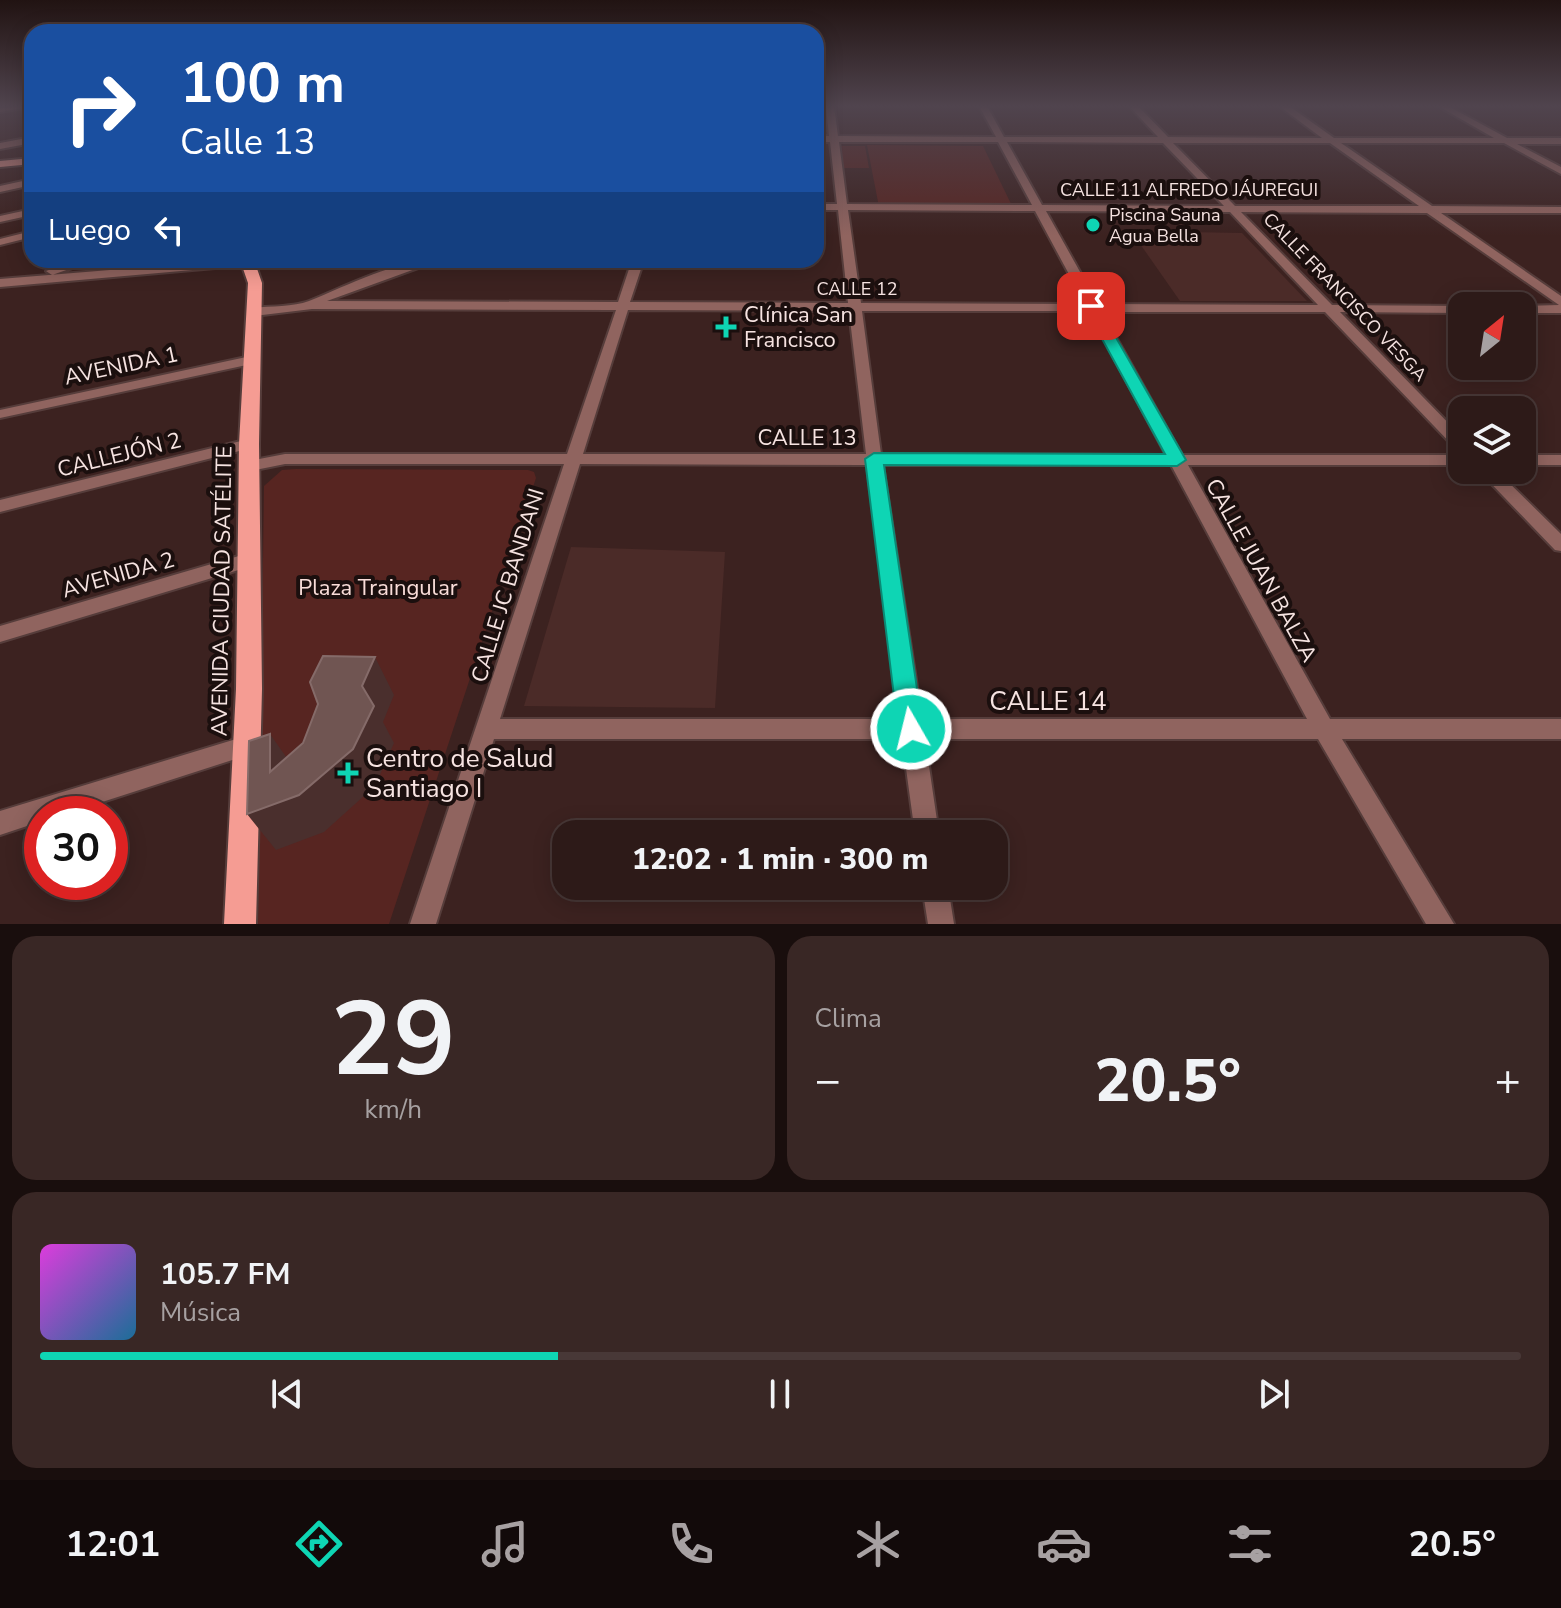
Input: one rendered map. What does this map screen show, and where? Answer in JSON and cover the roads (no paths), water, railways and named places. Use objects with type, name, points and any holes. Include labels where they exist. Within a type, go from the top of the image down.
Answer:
[{"type":"main road","points":[[0,155],[24,153]]},
{"type":"main road","points":[[0,164],[24,162]]},
{"type":"main road","name":"AVENIDA CIUDAD SATÉLITE","points":[[240,924],[255,283],[250,268]]},
{"type":"street","points":[[827,149],[841,207],[925,820]]},
{"type":"street","name":"CALLE JUAN BALZA","points":[[1006,149],[1324,729],[1441,924]]},
{"type":"street","name":"CALLE FRANCISCO VESGA","points":[[1175,149],[1448,432]]},
{"type":"street","points":[[1343,149],[1561,302]]},
{"type":"street","points":[[1522,149],[1561,171]]},
{"type":"street","points":[[0,189],[24,184]]},
{"type":"street","name":"CALLE 11 ALFREDO JÁUREGUI","points":[[824,207],[1561,210]]},
{"type":"street","points":[[0,219],[24,214]]},
{"type":"street","points":[[0,242],[24,236]]},
{"type":"street","points":[[41,278],[68,268]]},
{"type":"street","points":[[160,270],[165,268]]},
{"type":"street","points":[[0,283],[180,268]]},
{"type":"street","points":[[312,305],[333,293],[410,268]]},
{"type":"street","name":"CALLE JC BANDANI","points":[[423,924],[636,268]]},
{"type":"street","name":"CALLE 12","points":[[253,312],[312,305],[1448,309]]},
{"type":"street","points":[[1536,309],[1561,309]]},
{"type":"street","name":"AVENIDA 1","points":[[0,414],[251,360]]},
{"type":"street","name":"CALLE 13","points":[[249,455],[285,459],[1448,460]]},
{"type":"street","name":"CALLEJÓN 2","points":[[0,506],[249,455]]},
{"type":"street","points":[[1536,460],[1561,460]]},
{"type":"street","points":[[1500,484],[1561,545]]},
{"type":"street","name":"AVENIDA 2","points":[[0,634],[249,560]]},
{"type":"street","name":"CALLE 14","points":[[487,729],[1561,729]]},
{"type":"street","points":[[0,823],[246,746]]},
{"type":"street","points":[[937,900],[941,924]]},
{"type":"place","name":"Piscina Sauna Agua Bella","points":[[1093,225]]},
{"type":"place","name":"Clínica San Francisco","points":[[726,327]]},
{"type":"place","name":"Centro de Salud Santiago I","points":[[348,773]]},
{"type":"park label","name":"Plaza Traingular","points":[[378,587]]}]
